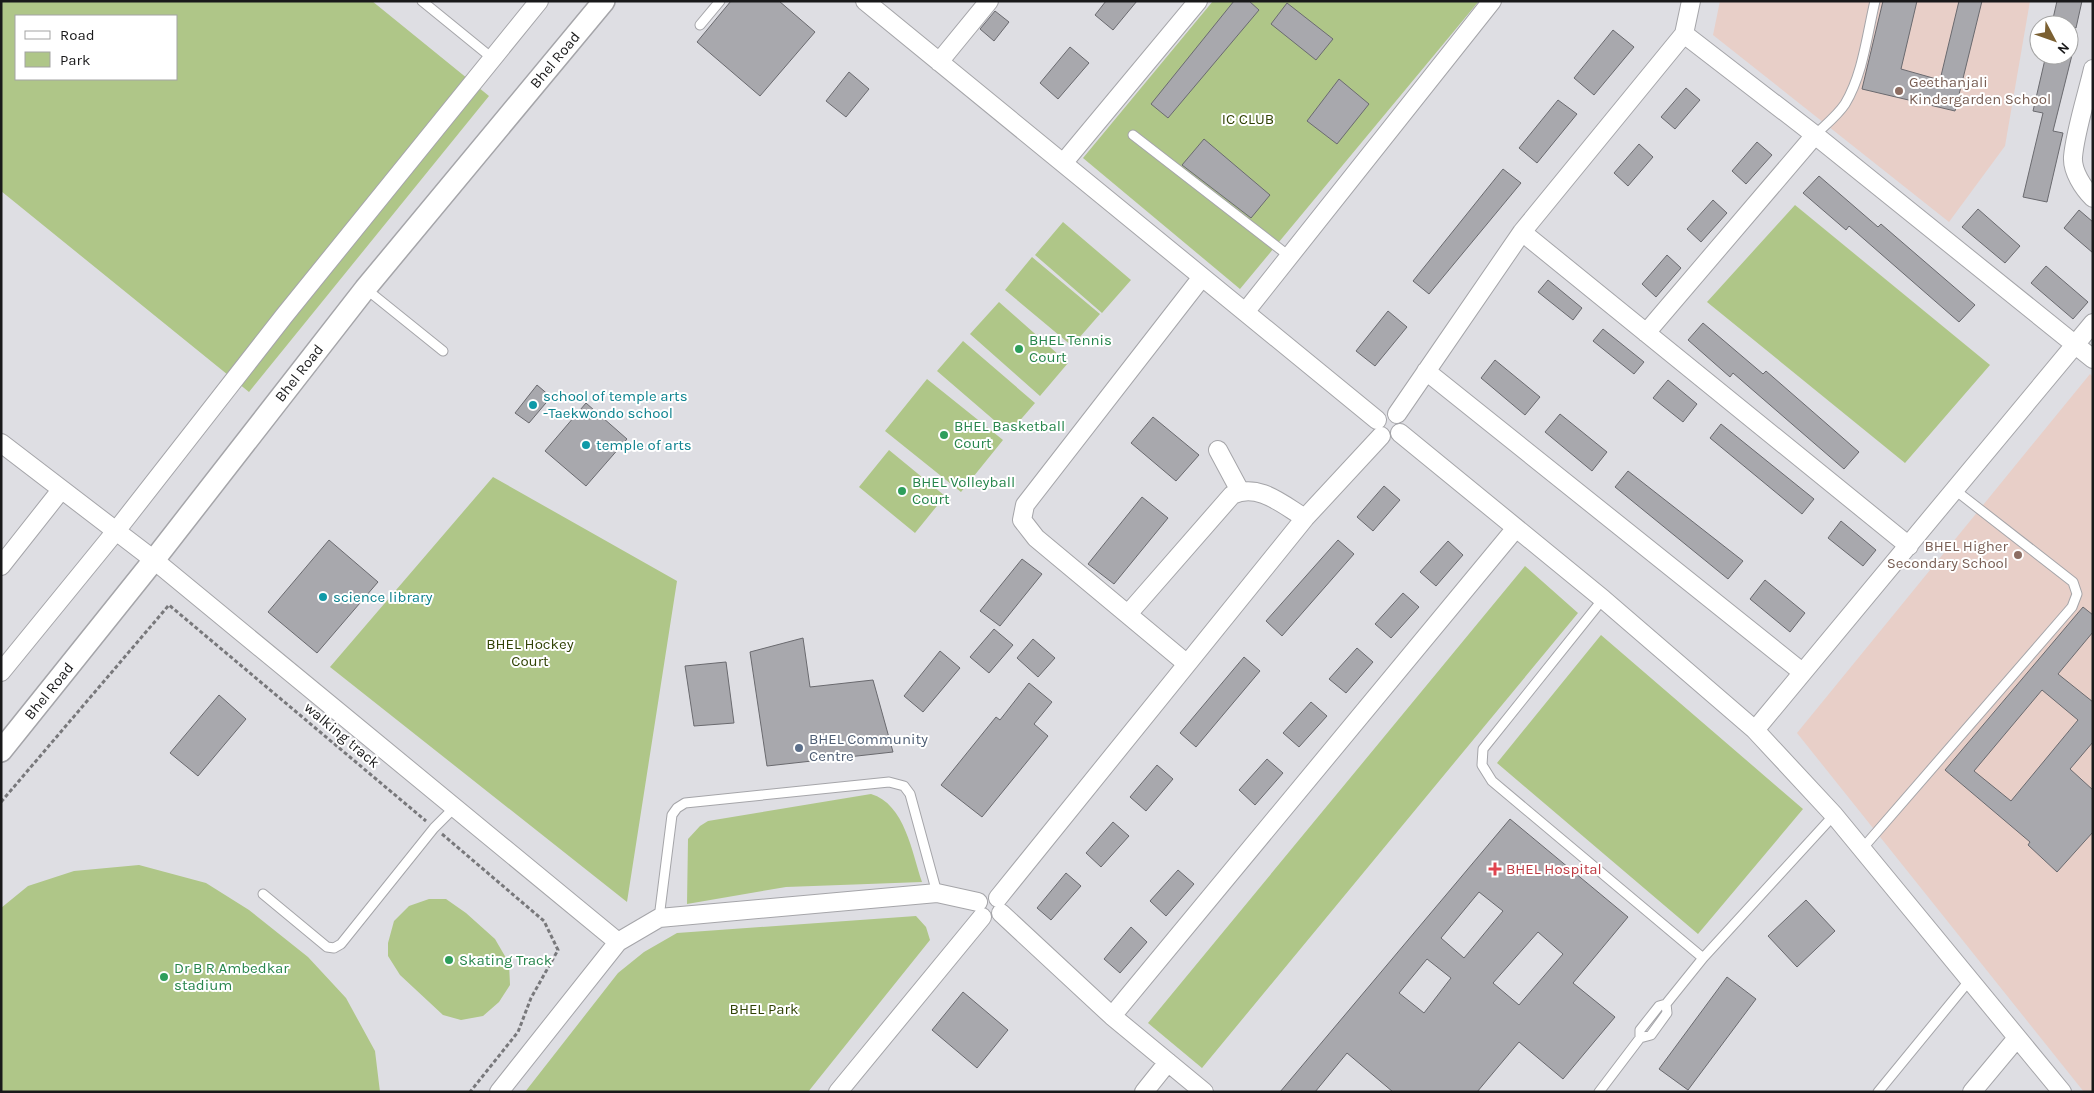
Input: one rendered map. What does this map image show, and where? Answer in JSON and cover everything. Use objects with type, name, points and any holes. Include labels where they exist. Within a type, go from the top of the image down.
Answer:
[{"type":"street","points":[[1,672],[116,531],[284,316],[539,1]]},
{"type":"street","name":"Bhel Road","points":[[1,750],[154,560],[366,289],[604,1]]},
{"type":"street","points":[[865,1],[1246,311],[1389,438],[1400,433]]},
{"type":"street","points":[[939,62],[989,1]]},
{"type":"street","points":[[1064,162],[1198,1]]},
{"type":"street","points":[[1246,311],[1492,1]]},
{"type":"street","points":[[1396,414],[1522,232],[1684,34],[1692,1]]},
{"type":"street","points":[[1684,34],[1815,135],[2093,360]]},
{"type":"street","points":[[2093,69],[2072,158],[2085,190],[2093,198]]},
{"type":"street","points":[[1646,333],[1815,135]]},
{"type":"street","points":[[1522,232],[1908,546]]},
{"type":"street","points":[[1186,663],[1036,538],[1022,520],[1025,506],[1202,277]]},
{"type":"street","points":[[1755,730],[2093,323]]},
{"type":"street","points":[[1426,370],[1802,672]]},
{"type":"street","points":[[499,1092],[618,942],[659,918],[937,893],[980,910],[990,919],[1186,663],[1379,428],[1388,412],[1396,414],[1402,421],[1400,433]]},
{"type":"street","points":[[1400,433],[1603,599],[1755,730],[1834,815],[2062,1092]]},
{"type":"street","points":[[1,443],[154,560],[618,942]]},
{"type":"street","points":[[1218,450],[1240,491]]},
{"type":"street","points":[[1128,614],[1225,502],[1240,491],[1250,489],[1262,492],[1305,518]]},
{"type":"street","points":[[1,566],[61,490]]},
{"type":"street","points":[[1112,1016],[1516,528]]},
{"type":"street","points":[[1000,905],[1112,1016],[1204,1092]]},
{"type":"street","points":[[838,1092],[980,910]]},
{"type":"street","points":[[1972,1092],[2017,1038]]},
{"type":"street","points":[[1144,1092],[1168,1062]]},
{"type":"lane","points":[[422,1],[492,58]]},
{"type":"lane","points":[[700,25],[720,1]]},
{"type":"lane","points":[[1815,135],[1837,114],[1850,95],[1859,69],[1875,1]]},
{"type":"lane","points":[[1133,135],[1289,256]]},
{"type":"lane","points":[[366,289],[442,351]]},
{"type":"lane","points":[[1862,849],[2072,607],[2077,594],[2073,582],[1955,490]]},
{"type":"lane","points":[[1603,599],[1483,749],[1482,765],[1492,781],[1703,958]]},
{"type":"lane","points":[[659,918],[672,815],[677,808],[695,801],[889,782],[904,786],[910,794],[937,893]]},
{"type":"lane","points":[[263,894],[327,947],[334,948],[341,944],[434,828],[455,807]]},
{"type":"lane","points":[[1599,1092],[1640,1038],[1651,1035],[1667,1013],[1666,1004],[1703,958],[1834,815]]},
{"type":"lane","points":[[1878,1092],[1969,981]]},
{"type":"path","name":"walking track","points":[[1,802],[169,605],[544,921],[558,950],[531,998],[518,1032],[470,1092]]},
{"type":"shaded area","name":"Geethanjali Kindergarden School","points":[[1720,1],[2030,1],[2005,146],[1949,222],[1713,35]]},
{"type":"shaded area","name":"BHEL Higher Secondary School","points":[[2090,374],[2093,377],[2093,1092],[2084,1092],[1797,733]]},
{"type":"green space","points":[[1,1],[372,1],[489,96],[249,392],[1,191]]},
{"type":"green space","name":"IC CLUB","points":[[1213,1],[1479,1],[1240,289],[1083,158]]},
{"type":"green space","points":[[1795,205],[1990,365],[1905,463],[1707,302]]},
{"type":"green space","name":"BHEL Tennis Court","points":[[1063,222],[1131,280],[1102,313],[1035,255]]},
{"type":"green space","name":"BHEL Tennis Court","points":[[1032,257],[1100,314],[1072,346],[1005,290]]},
{"type":"green space","name":"BHEL Tennis Court","points":[[999,302],[1068,363],[1040,396],[970,334]]},
{"type":"green space","name":"BHEL Tennis Court","points":[[963,341],[1035,403],[1009,433],[937,371]]},
{"type":"green space","name":"BHEL Basketball Court","points":[[927,379],[1003,440],[961,492],[885,431]]},
{"type":"green space","name":"BHEL Volleyball Court","points":[[889,450],[945,496],[915,533],[859,487]]},
{"type":"green space","name":"BHEL Hockey Court","points":[[493,477],[677,581],[627,902],[330,667]]},
{"type":"green space","points":[[1525,566],[1578,613],[1202,1068],[1148,1023]]},
{"type":"green space","points":[[1601,635],[1803,809],[1698,934],[1497,763]]},
{"type":"green space","points":[[871,794],[883,799],[892,808],[906,831],[922,882],[786,887],[687,904],[688,839],[700,826],[708,821]]},
{"type":"green space","name":"Dr B R Ambedkar stadium","points":[[139,865],[206,883],[249,910],[308,957],[346,998],[375,1051],[380,1092],[1,1092],[1,908],[28,886],[74,871]]},
{"type":"green space","name":"Skating Track","points":[[429,899],[446,899],[466,913],[495,939],[509,963],[510,985],[499,1002],[483,1016],[461,1020],[443,1015],[400,975],[388,956],[388,943],[394,921],[409,906]]},
{"type":"green space","name":"BHEL Park","points":[[916,916],[926,927],[930,940],[808,1092],[525,1092],[618,973],[644,952],[677,933]]},
{"type":"building","points":[[731,1],[779,1],[815,32],[760,96],[697,42]]},
{"type":"building","points":[[1106,1],[1137,1],[1113,30],[1095,15]]},
{"type":"building","points":[[1234,1],[1249,1],[1259,10],[1168,118],[1151,104]]},
{"type":"building","points":[[1883,1],[1917,1],[1901,69],[1940,80],[1959,1],[1982,1],[1955,111],[1862,89]]},
{"type":"building","points":[[2057,1],[2082,1],[2079,15],[2054,15]]},
{"type":"building","points":[[1287,3],[1333,39],[1316,60],[1271,24]]},
{"type":"building","points":[[995,11],[1009,22],[994,41],[980,29]]},
{"type":"building","points":[[1613,30],[1634,47],[1594,95],[1574,78]]},
{"type":"building","points":[[1070,47],[1089,63],[1058,99],[1040,83]]},
{"type":"building","points":[[2044,65],[2070,65],[2053,131],[2063,133],[2047,202],[2023,197],[2043,113],[2033,111]]},
{"type":"building","points":[[849,72],[869,89],[846,117],[826,101]]},
{"type":"building","points":[[1339,79],[1369,104],[1337,144],[1307,121]]},
{"type":"building","points":[[1686,88],[1700,100],[1675,129],[1661,117]]},
{"type":"building","points":[[1558,100],[1577,114],[1537,163],[1519,148]]},
{"type":"building","points":[[1204,139],[1270,195],[1251,218],[1182,165]]},
{"type":"building","points":[[1757,142],[1772,155],[1746,184],[1732,171]]},
{"type":"building","points":[[1639,144],[1653,157],[1628,186],[1614,173]]},
{"type":"building","points":[[1503,169],[1521,183],[1429,294],[1413,281]]},
{"type":"building","points":[[1819,176],[1878,227],[1881,224],[1975,305],[1959,322],[1849,226],[1846,230],[1803,193]]},
{"type":"building","points":[[1713,200],[1727,213],[1701,242],[1687,229]]},
{"type":"building","points":[[1978,209],[2020,246],[2005,263],[1962,227]]},
{"type":"building","points":[[2079,210],[2093,222],[2093,253],[2064,228]]},
{"type":"building","points":[[1667,255],[1681,268],[1656,297],[1642,284]]},
{"type":"building","points":[[2046,266],[2088,302],[2073,319],[2031,283]]},
{"type":"building","points":[[1548,280],[1582,308],[1573,320],[1538,292]]},
{"type":"building","points":[[1388,311],[1407,327],[1375,366],[1356,351]]},
{"type":"building","points":[[1703,323],[1763,374],[1766,371],[1859,452],[1844,469],[1733,373],[1730,377],[1688,340]]},
{"type":"building","points":[[1603,329],[1644,362],[1634,374],[1593,341]]},
{"type":"building","points":[[1495,360],[1540,397],[1525,415],[1481,378]]},
{"type":"building","points":[[1668,380],[1697,404],[1683,422],[1653,398]]},
{"type":"building","name":"school of temple arts -Taekwondo school","points":[[537,385],[551,397],[529,423],[515,413]]},
{"type":"building","name":"temple of arts","points":[[586,403],[627,439],[586,486],[545,451]]},
{"type":"building","points":[[1560,414],[1607,452],[1592,471],[1545,432]]},
{"type":"building","points":[[1153,417],[1199,455],[1176,481],[1131,443]]},
{"type":"building","points":[[1721,424],[1814,499],[1802,514],[1710,438]]},
{"type":"building","points":[[1628,471],[1743,561],[1728,579],[1615,487]]},
{"type":"building","points":[[1384,486],[1400,500],[1373,531],[1357,517]]},
{"type":"building","points":[[1142,497],[1168,518],[1114,584],[1088,564]]},
{"type":"building","points":[[1841,521],[1876,550],[1863,566],[1828,538]]},
{"type":"building","name":"science library","points":[[329,540],[378,582],[317,653],[268,612]]},
{"type":"building","points":[[1338,540],[1354,554],[1282,636],[1266,621]]},
{"type":"building","points":[[1448,541],[1463,555],[1436,586],[1420,572]]},
{"type":"building","points":[[1022,559],[1042,574],[1000,626],[980,611]]},
{"type":"building","points":[[1765,580],[1805,613],[1790,632],[1750,599]]},
{"type":"building","points":[[1403,593],[1419,607],[1391,638],[1375,624]]},
{"type":"building","points":[[2083,607],[2093,615],[2093,632],[2058,674],[2093,702],[2093,742],[2070,769],[2093,790],[2093,832],[2057,872],[2028,845],[2030,842],[1945,770]],"holes":[[[2042,690],[2078,720],[2011,801],[1974,771]]]},
{"type":"building","points":[[994,629],[1013,645],[989,673],[970,657]]},
{"type":"building","points":[[803,638],[810,687],[873,680],[893,752],[767,766],[750,652]]},
{"type":"building","points":[[1033,639],[1055,658],[1038,677],[1017,658]]},
{"type":"building","points":[[1357,648],[1373,662],[1346,693],[1329,679]]},
{"type":"building","points":[[940,651],[960,668],[923,712],[904,696]]},
{"type":"building","points":[[1244,657],[1260,671],[1196,747],[1180,733]]},
{"type":"building","points":[[726,662],[734,723],[694,726],[685,666]]},
{"type":"building","points":[[1029,683],[1052,702],[1034,724],[1048,736],[982,817],[941,785],[996,717],[1000,720]]},
{"type":"building","points":[[219,695],[246,719],[198,776],[170,753]]},
{"type":"building","points":[[1311,702],[1327,716],[1299,747],[1283,733]]},
{"type":"building","points":[[1267,759],[1283,773],[1255,805],[1239,790]]},
{"type":"building","points":[[1157,765],[1173,779],[1146,811],[1130,797]]},
{"type":"building","points":[[1510,819],[1628,917],[1573,983],[1615,1017],[1563,1079],[1519,1042],[1477,1092],[1393,1092],[1347,1053],[1315,1092],[1280,1092]],"holes":[[[1479,892],[1503,911],[1464,958],[1441,938]],[[1538,932],[1563,954],[1519,1005],[1493,983]],[[1427,959],[1451,978],[1424,1013],[1399,993]]]},
{"type":"building","points":[[1113,822],[1129,836],[1101,867],[1086,853]]},
{"type":"building","points":[[1178,870],[1194,884],[1166,916],[1150,901]]},
{"type":"building","points":[[1066,873],[1081,886],[1051,920],[1037,908]]},
{"type":"building","points":[[1806,900],[1835,931],[1797,967],[1768,936]]},
{"type":"building","points":[[1131,927],[1147,942],[1120,973],[1104,959]]},
{"type":"building","points":[[1727,977],[1756,999],[1688,1090],[1659,1069]]},
{"type":"building","points":[[963,992],[1008,1030],[977,1068],[932,1030]]},
{"type":"place","name":"Geethanjali Kindergarden School","points":[[1899,91]]},
{"type":"place","name":"BHEL Tennis Court","points":[[1019,349]]},
{"type":"place","name":"school of temple arts -Taekwondo school","points":[[533,405]]},
{"type":"place","name":"BHEL Basketball Court","points":[[944,435]]},
{"type":"place","name":"temple of arts","points":[[586,445]]},
{"type":"place","name":"BHEL Volleyball Court","points":[[902,491]]},
{"type":"place","name":"BHEL Higher Secondary School","points":[[2018,555]]},
{"type":"place","name":"science library","points":[[323,597]]},
{"type":"place","name":"BHEL Community Centre","points":[[799,748]]},
{"type":"place","name":"BHEL Hospital","points":[[1495,869]]},
{"type":"place","name":"Skating Track","points":[[449,960]]},
{"type":"place","name":"Dr B R Ambedkar stadium","points":[[164,977]]}]
